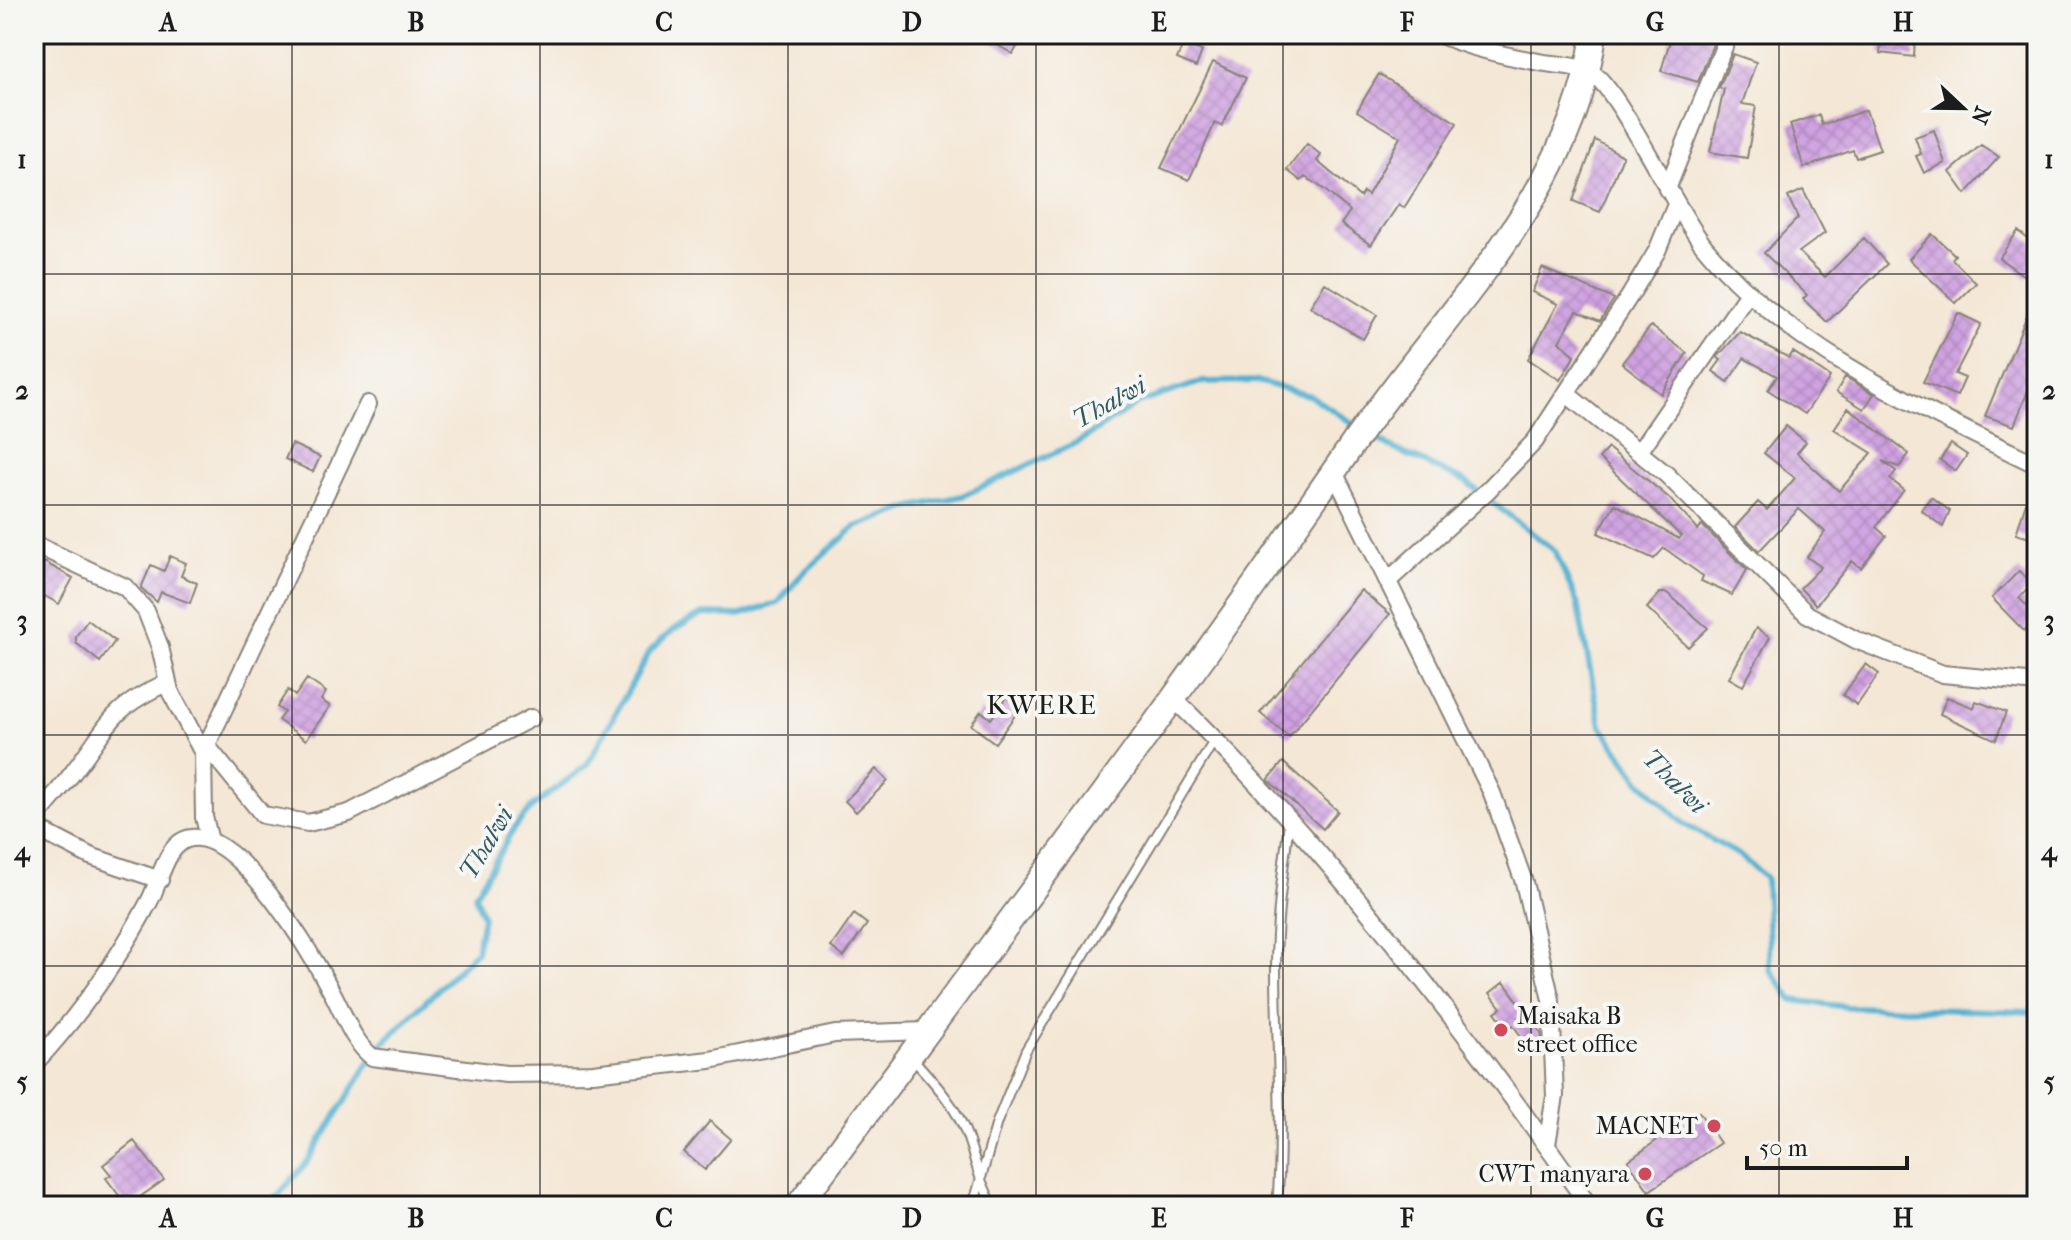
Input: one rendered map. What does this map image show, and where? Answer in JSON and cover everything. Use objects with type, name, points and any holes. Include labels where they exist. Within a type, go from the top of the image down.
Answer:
[{"type":"street","points":[[1439,34],[1528,60],[1589,72],[1615,102],[1675,207],[1705,247],[1749,292],[1824,350],[1883,387],[2037,465]]},
{"type":"street","points":[[798,1206],[1172,697],[1350,447],[1527,210],[1557,153],[1589,72],[1594,34]]},
{"type":"street","points":[[1667,189],[1729,34]]},
{"type":"street","points":[[1389,580],[1515,464],[1568,395],[1657,251],[1675,207]]},
{"type":"street","points":[[1639,452],[1749,292]]},
{"type":"street","points":[[1568,395],[1639,452],[1708,514],[1807,614],[1856,640],[1943,674],[2037,683]]},
{"type":"street","points":[[210,841],[204,817],[205,749],[368,404]]},
{"type":"street","points":[[1334,472],[1492,793],[1533,912],[1551,1000],[1556,1055],[1555,1096],[1547,1144]]},
{"type":"street","points":[[34,544],[125,587],[146,611],[168,682],[205,749],[263,815],[308,823],[349,813],[531,718]]},
{"type":"street","points":[[34,820],[75,771],[111,716],[137,696],[168,682]]},
{"type":"street","points":[[1172,697],[1216,739],[1366,908],[1547,1144],[1589,1206]]},
{"type":"street","points":[[34,827],[90,856],[160,880]]},
{"type":"street","points":[[34,1064],[93,990],[160,880],[177,844],[188,838],[210,841],[240,861],[267,893],[333,995],[360,1047],[372,1057],[506,1074],[593,1073],[710,1060],[835,1034],[928,1031]]},
{"type":"lane","points":[[973,1206],[997,1122],[1026,1050],[1216,739]]},
{"type":"lane","points":[[1277,1206],[1280,1139],[1276,965],[1279,897],[1289,822]]},
{"type":"lane","points":[[910,1055],[956,1113],[967,1135],[979,1182],[994,1206]]},
{"type":"building","points":[[978,34],[1024,34],[1013,54]]},
{"type":"building","points":[[1672,34],[1717,34],[1698,82],[1661,71]]},
{"type":"building","points":[[1882,35],[1915,38],[1914,57],[1880,53]]},
{"type":"building","points":[[1183,44],[1202,51],[1196,67],[1177,59]]},
{"type":"building","points":[[1733,54],[1756,62],[1742,104],[1756,106],[1747,158],[1710,152],[1724,89],[1719,88]]},
{"type":"building","points":[[1213,62],[1246,78],[1222,126],[1215,123],[1189,180],[1161,168]]},
{"type":"building","points":[[1379,74],[1457,123],[1404,208],[1399,204],[1371,245],[1341,224],[1350,211],[1321,187],[1305,177],[1301,181],[1287,170],[1307,144],[1321,155],[1317,161],[1360,197],[1363,192],[1368,195],[1400,137],[1357,111]]},
{"type":"building","points":[[1866,110],[1880,150],[1856,158],[1853,150],[1804,168],[1790,124],[1819,115],[1822,125]]},
{"type":"building","points":[[1934,130],[1945,163],[1924,173],[1916,156],[1921,154],[1915,137]]},
{"type":"building","points":[[1595,140],[1623,156],[1600,212],[1573,201]]},
{"type":"building","points":[[1981,145],[1999,157],[1966,194],[1950,172]]},
{"type":"building","points":[[1803,190],[1825,233],[1799,252],[1825,277],[1864,238],[1887,264],[1827,322],[1803,299],[1807,295],[1764,253],[1798,218],[1788,197]]},
{"type":"building","points":[[2018,231],[2037,246],[2037,264],[2027,278],[1999,258]]},
{"type":"building","points":[[1932,234],[1955,255],[1952,259],[1976,283],[1956,303],[1909,259]]},
{"type":"building","points":[[1542,268],[1614,299],[1600,321],[1577,311],[1559,342],[1575,355],[1560,380],[1528,359],[1558,304],[1532,292]]},
{"type":"building","points":[[1325,283],[1377,315],[1363,339],[1310,307]]},
{"type":"building","points":[[2036,294],[2037,368],[2014,426],[1985,416]]},
{"type":"building","points":[[1958,313],[1981,324],[1955,374],[1965,378],[1957,396],[1923,382]]},
{"type":"building","points":[[1651,326],[1687,353],[1661,394],[1622,363]]},
{"type":"building","points":[[1740,332],[1789,358],[1793,352],[1830,377],[1805,414],[1768,390],[1777,376],[1744,358],[1728,382],[1713,371],[1721,360],[1717,357]]},
{"type":"building","points":[[1845,377],[1874,394],[1864,409],[1836,392]]},
{"type":"building","points":[[1848,408],[1909,454],[1899,467],[1882,461],[1896,471],[1890,479],[1904,490],[1876,527],[1886,536],[1861,568],[1852,561],[1816,605],[1800,588],[1821,567],[1807,557],[1825,532],[1799,509],[1759,551],[1735,527],[1758,502],[1767,510],[1795,478],[1764,453],[1786,426],[1806,442],[1797,453],[1839,491],[1872,453],[1834,429]]},
{"type":"building","points":[[292,444],[320,457],[313,472],[285,459]]},
{"type":"building","points":[[1951,444],[1967,455],[1956,471],[1940,460]]},
{"type":"building","points":[[1608,448],[1668,497],[1698,530],[1702,525],[1747,570],[1732,595],[1701,581],[1703,576],[1664,548],[1654,559],[1598,533],[1615,504],[1679,539],[1681,536],[1599,458]]},
{"type":"building","points":[[2033,480],[2037,480],[2037,540],[2016,534]]},
{"type":"building","points":[[1931,497],[1950,511],[1943,527],[1921,510]]},
{"type":"building","points":[[170,556],[186,563],[181,576],[197,583],[190,603],[161,592],[157,602],[141,588],[151,565],[164,571]]},
{"type":"building","points":[[44,562],[73,578],[59,604],[34,590],[34,566],[40,569]]},
{"type":"building","points":[[2019,571],[2033,584],[2019,598],[2037,616],[2024,631],[1992,598]]},
{"type":"building","points":[[1361,590],[1390,614],[1289,737],[1260,713]]},
{"type":"building","points":[[1660,593],[1667,593],[1708,628],[1688,647],[1647,608]]},
{"type":"building","points":[[88,620],[115,641],[100,662],[76,643],[76,636]]},
{"type":"building","points":[[1756,628],[1770,637],[1743,686],[1729,678]]},
{"type":"building","points":[[1866,664],[1879,674],[1857,705],[1843,695]]},
{"type":"building","points":[[307,679],[326,692],[321,700],[330,706],[306,740],[278,720],[284,712],[277,707],[288,690],[295,696]]},
{"type":"building","points":[[1007,697],[1021,707],[995,743],[971,725],[981,711],[991,719]]},
{"type":"building","points":[[1947,697],[1974,708],[1976,701],[2006,712],[1996,740],[1940,714]]},
{"type":"building","points":[[1283,762],[1338,811],[1323,829],[1268,780]]},
{"type":"building","points":[[876,769],[888,781],[856,812],[845,801]]},
{"type":"building","points":[[854,914],[867,924],[844,957],[831,947]]},
{"type":"building","points":[[1504,982],[1541,1033],[1542,1038],[1529,1047],[1513,1025],[1507,1028],[1495,1012],[1501,1008],[1490,993]]},
{"type":"building","points":[[1699,1112],[1720,1143],[1649,1191],[1628,1161],[1656,1141],[1651,1134],[1668,1122],[1673,1130]]},
{"type":"building","points":[[710,1121],[731,1139],[705,1170],[684,1152]]},
{"type":"building","points":[[134,1141],[164,1180],[127,1206],[106,1178],[111,1175],[103,1165]]},
{"type":"waterway","name":"Thalwi","points":[[269,1206],[307,1162],[378,1048],[476,952],[483,917],[475,895],[515,827],[532,807],[587,765],[650,651],[673,630],[703,614],[740,615],[778,603],[801,575],[855,527],[908,508],[962,496],[1080,441],[1138,403],[1201,382],[1257,381],[1311,396],[1357,426]]},
{"type":"waterway","name":"Thalwi","points":[[1367,432],[1390,447],[1465,481],[1555,551],[1577,602],[1601,726],[1640,781],[1684,824],[1739,855],[1766,878],[1770,969],[1792,1000],[1848,1007],[2037,1012]]},
{"type":"place","name":"Maisaka B street office","points":[[1501,1030]]},
{"type":"place","name":"MACNET","points":[[1714,1126]]},
{"type":"place","name":"CWT manyara","points":[[1645,1174]]},
{"type":"district","name":"KWERE","points":[[1042,704]]}]
